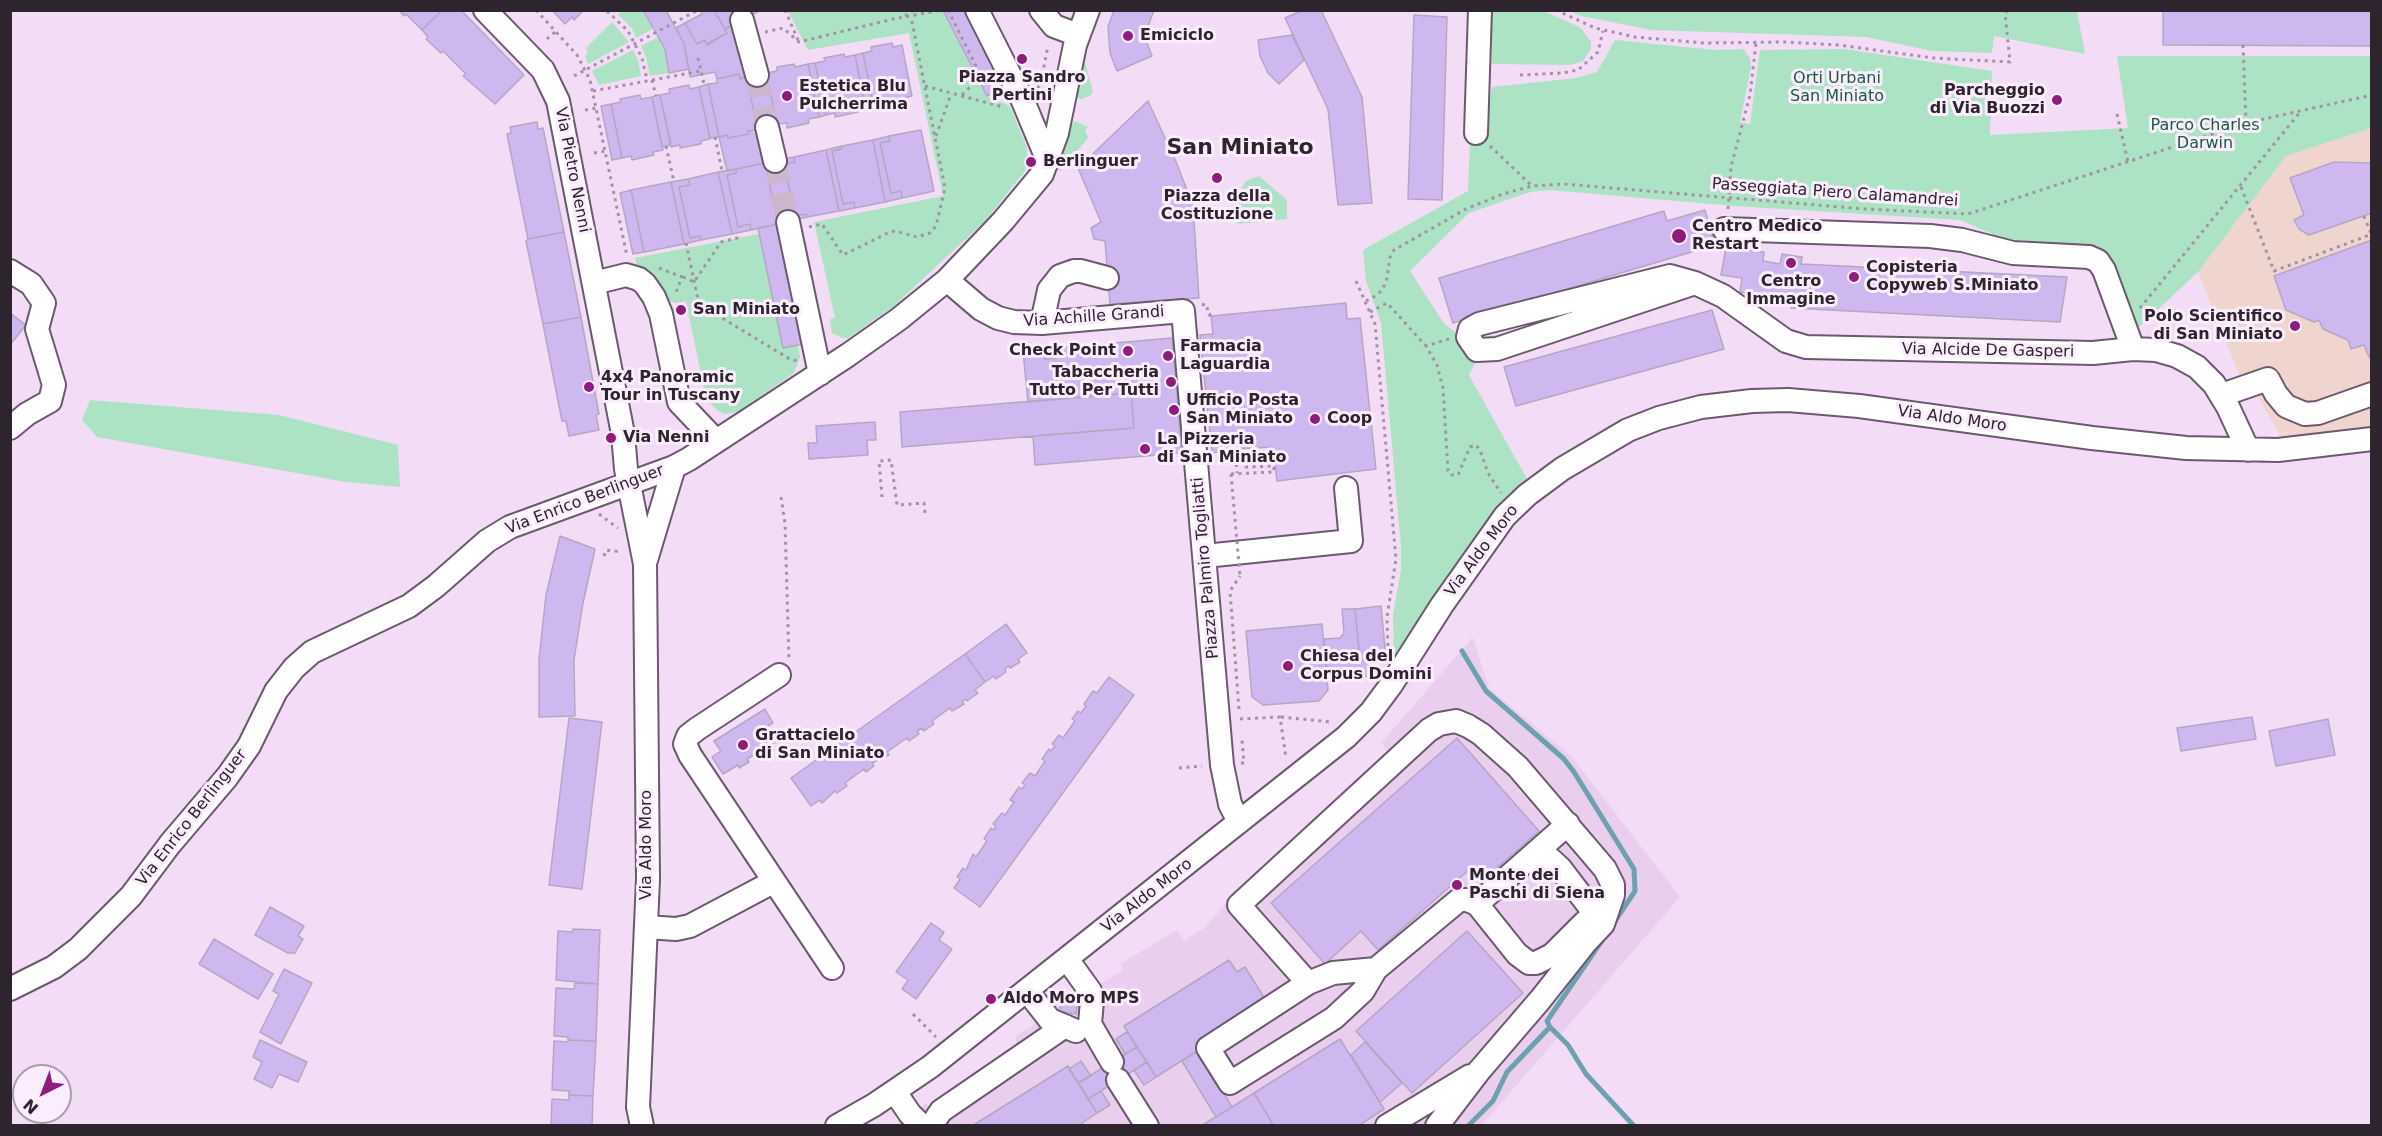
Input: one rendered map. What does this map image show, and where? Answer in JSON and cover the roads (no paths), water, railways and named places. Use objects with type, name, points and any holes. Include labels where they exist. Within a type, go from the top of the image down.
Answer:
[{"type":"street","name":"Via Pietro Nenni","points":[[485,10],[543,70],[555,92],[561,111],[623,434],[629,482]]},
{"type":"street","points":[[977,10],[1023,102],[1048,161]]},
{"type":"street","points":[[1041,10],[1054,26],[1078,35]]},
{"type":"street","name":"Via Enrico Berlinguer","points":[[10,989],[54,966],[78,949],[131,896],[170,844],[227,777],[249,746],[276,691],[294,668],[312,652],[409,606],[498,533],[523,521],[674,467],[716,441],[811,368],[899,319],[947,280],[1027,195],[1042,174],[1062,112],[1078,35],[1088,10]]},
{"type":"street","points":[[1476,133],[1480,10]]},
{"type":"street","points":[[742,20],[757,75]]},
{"type":"street","points":[[1023,102],[1042,111],[1062,112]]},
{"type":"street","points":[[767,127],[775,161]]},
{"type":"street","points":[[795,225],[811,368]]},
{"type":"street","points":[[1725,229],[1930,236],[1962,240],[2019,254],[2089,257],[2097,261],[2104,270],[2133,349]]},
{"type":"street","points":[[10,271],[31,284],[44,303],[37,329],[54,385],[50,401],[27,414],[10,428]]},
{"type":"street","points":[[1042,323],[1049,290],[1060,276],[1066,273],[1081,272],[1107,278]]},
{"type":"street","points":[[594,284],[631,275],[645,284],[658,306],[679,402],[716,441]]},
{"type":"street","name":"Via Achille Grandi","points":[[947,280],[970,302],[990,314],[1014,322],[1042,323],[1183,311]]},
{"type":"street","name":"Via Alcide De Gasperi","points":[[1468,337],[1477,350],[1497,349],[1695,283],[1723,296],[1786,341],[1806,347],[2093,353],[2133,349],[2156,350],[2184,359],[2203,372],[2222,395],[2248,450]]},
{"type":"street","name":"Piazza Palmiro Togliatti","points":[[1183,311],[1222,765],[1230,804],[1239,822]]},
{"type":"street","points":[[2222,395],[2268,379],[2286,406],[2305,414],[2318,412],[2372,394]]},
{"type":"street","name":"Via Aldo Moro","points":[[837,1125],[895,1092],[930,1067],[1028,992],[1326,754],[1371,712],[1399,674],[1476,555],[1515,506],[1540,485],[1582,456],[1628,430],[1659,418],[1725,403],[1788,400],[1910,413],[2127,443],[2186,448],[2248,450],[2306,448],[2372,439]]},
{"type":"street","name":"Via Aldo Moro","points":[[645,564],[674,467]]},
{"type":"street","name":"Via Aldo Moro","points":[[629,482],[645,564],[648,822],[638,1107],[642,1125]]},
{"type":"street","points":[[1205,556],[1351,541],[1346,488]]},
{"type":"street","points":[[779,675],[697,729],[688,736],[685,744],[773,882],[832,968]]},
{"type":"street","points":[[1308,982],[1239,905],[1428,730],[1439,724],[1456,722],[1481,734],[1518,767],[1611,876],[1613,895],[1603,924],[1479,1071],[1437,1125]]},
{"type":"street","points":[[1477,904],[1568,824]]},
{"type":"street","points":[[1524,863],[1542,858],[1549,858],[1554,862],[1588,906],[1592,915],[1593,921],[1586,942]]},
{"type":"street","points":[[646,927],[676,929],[690,926],[773,882]]},
{"type":"street","points":[[1376,969],[1333,973],[1308,982],[1208,1048],[1230,1083],[1334,1018],[1363,991],[1376,969],[1455,902],[1467,900],[1477,904],[1517,954],[1529,963],[1536,963],[1552,955],[1613,895]]},
{"type":"street","points":[[1067,959],[1090,991],[1092,1001],[1090,1024],[1139,1123]]},
{"type":"street","points":[[1028,992],[1050,1020],[1079,1034],[1111,1070]]},
{"type":"street","points":[[936,1118],[1065,1026]]},
{"type":"street","points":[[1386,1125],[1479,1071]]},
{"type":"street","points":[[895,1092],[910,1114],[922,1125]]},
{"type":"waterway","points":[[1462,651],[1486,691],[1564,759],[1634,869],[1635,891],[1613,924]]},
{"type":"waterway","points":[[1603,939],[1547,1021],[1568,1045],[1586,1074],[1634,1126]]},
{"type":"waterway","points":[[1468,1126],[1493,1101],[1507,1072],[1550,1027]]},
{"type":"tunnel","points":[[757,75],[767,127]]},
{"type":"tunnel","points":[[775,161],[788,222]]},
{"type":"place","name":"Emiciclo","points":[[1128,36]]},
{"type":"place","name":"Piazza Sandro Pertini","points":[[1022,59]]},
{"type":"place","name":"Estetica Blu Pulcherrima","points":[[787,96]]},
{"type":"place","name":"Parcheggio di Via Buozzi","points":[[2057,100]]},
{"type":"place","name":"Berlinguer","points":[[1031,162]]},
{"type":"place","name":"Piazza della Costituzione","points":[[1217,178]]},
{"type":"place","name":"Centro Medico Restart","points":[[1679,236]]},
{"type":"place","name":"Centro Immagine","points":[[1791,263]]},
{"type":"place","name":"Copisteria Copyweb S.Miniato","points":[[1854,277]]},
{"type":"place","name":"San Miniato","points":[[681,310]]},
{"type":"place","name":"Polo Scientifico di San Miniato","points":[[2295,326]]},
{"type":"place","name":"Check Point","points":[[1128,351]]},
{"type":"place","name":"Farmacia Laguardia","points":[[1168,356]]},
{"type":"place","name":"Tabaccheria Tutto Per Tutti","points":[[1171,382]]},
{"type":"place","name":"4x4 Panoramic Tour in Tuscany","points":[[589,387]]},
{"type":"place","name":"Ufficio Posta San Miniato","points":[[1174,410]]},
{"type":"place","name":"Coop","points":[[1315,419]]},
{"type":"place","name":"Via Nenni","points":[[611,438]]},
{"type":"place","name":"La Pizzeria di San Miniato","points":[[1145,449]]},
{"type":"place","name":"Chiesa del Corpus Domini","points":[[1288,666]]},
{"type":"place","name":"Grattacielo di San Miniato","points":[[743,745]]},
{"type":"place","name":"Monte dei Paschi di Siena","points":[[1457,885]]},
{"type":"place","name":"Aldo Moro MPS","points":[[991,999]]},
{"type":"district","name":"San Miniato","points":[[1240,148]]},
{"type":"park label","name":"Orti Urbani San Miniato","points":[[1837,88]]},
{"type":"park label","name":"Parco Charles Darwin","points":[[2205,135]]}]
